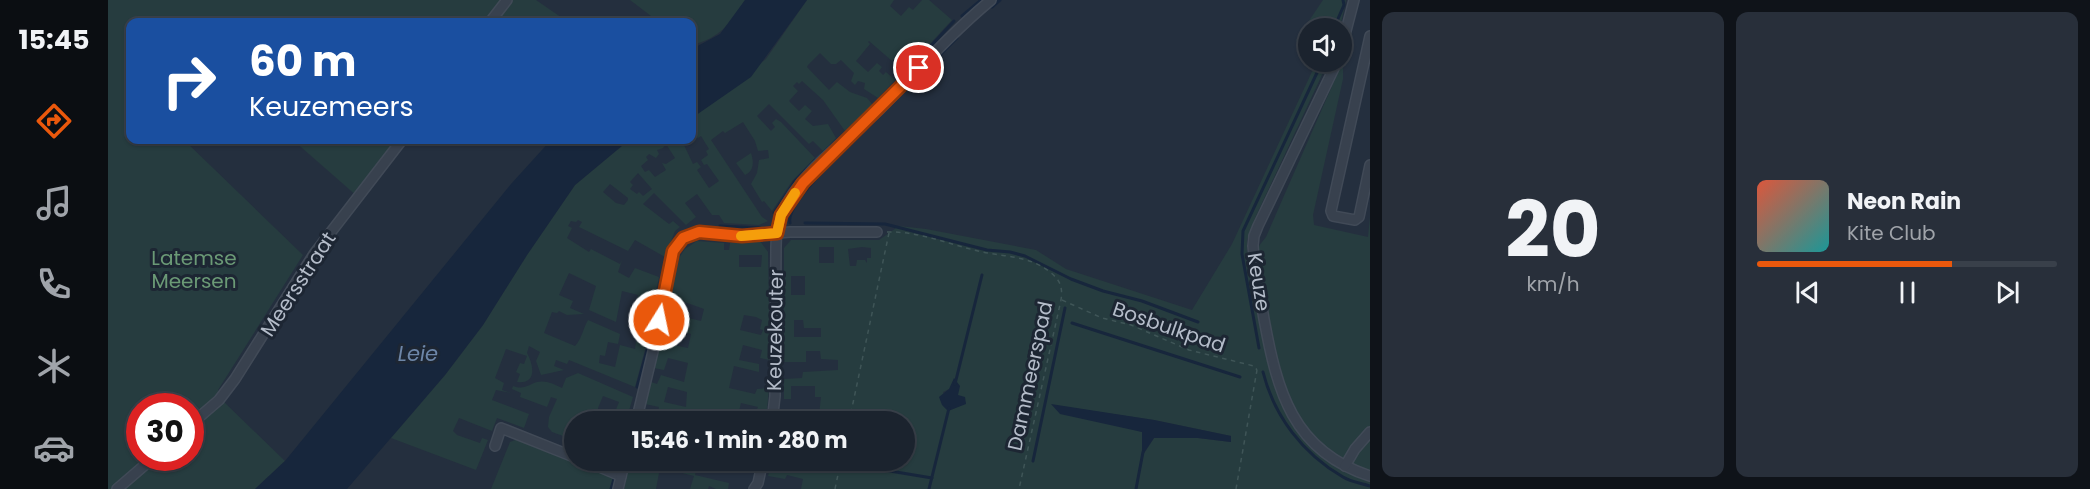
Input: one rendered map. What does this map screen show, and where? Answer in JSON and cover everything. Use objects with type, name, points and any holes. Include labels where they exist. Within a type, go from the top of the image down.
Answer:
[{"type":"street","points":[[493,18],[507,0]]},
{"type":"street","name":"Keuzekouter","points":[[773,411],[777,233],[781,215],[809,176],[991,0]]},
{"type":"street","points":[[1349,18],[1354,0]]},
{"type":"street","points":[[1370,36],[1331,211],[1333,216],[1355,220],[1359,217],[1370,165]]},
{"type":"street","name":"Keuze","points":[[1332,72],[1258,226],[1253,246],[1272,361],[1281,394],[1290,413],[1303,431],[1322,449],[1345,466],[1370,476]]},
{"type":"street","name":"Meersstraat","points":[[204,412],[226,391],[260,343],[314,254],[399,144]]},
{"type":"street","points":[[639,411],[655,343],[670,261],[677,244],[683,238],[699,232],[742,236],[777,233],[877,232]]},
{"type":"street","points":[[495,446],[501,428],[564,453]]},
{"type":"street","points":[[1345,466],[1355,449],[1370,432]]},
{"type":"street","points":[[117,489],[138,471]]},
{"type":"street","points":[[609,471],[621,476]]},
{"type":"street","points":[[618,489],[622,471]]},
{"type":"street","points":[[757,487],[761,471]]},
{"type":"path","name":"Dammeerspad","points":[[877,232],[909,233],[985,253],[1033,262],[1059,281],[1062,289],[1061,300],[1019,489]]},
{"type":"path","points":[[851,411],[889,232]]},
{"type":"path","name":"Bosbulkpad","points":[[1061,300],[1102,318],[1131,325],[1189,350],[1254,366],[1257,370],[1236,489]]},
{"type":"path","points":[[835,489],[839,471]]},
{"type":"green space","name":"Latemse Meersen","points":[[108,0],[505,0],[491,18],[126,18],[126,144],[188,144],[303,255],[218,390],[225,403],[285,461],[255,489],[108,489]]},
{"type":"green space","points":[[511,0],[536,0],[562,18],[497,18]]},
{"type":"green space","points":[[630,0],[745,0],[723,29],[696,44],[696,18],[654,18]]},
{"type":"green space","points":[[807,0],[894,0],[890,6],[901,16],[909,7],[913,10],[922,0],[929,0],[952,20],[902,74],[900,71],[902,67],[894,59],[892,61],[868,42],[870,44],[856,61],[868,72],[877,63],[882,67],[879,71],[883,75],[886,72],[895,80],[878,98],[864,89],[865,83],[858,81],[855,85],[851,81],[854,73],[841,60],[836,64],[831,64],[820,53],[808,65],[807,67],[829,90],[837,82],[850,92],[867,98],[873,105],[845,131],[823,100],[802,81],[799,84],[797,82],[793,86],[798,91],[789,101],[799,111],[805,105],[812,111],[805,119],[813,126],[828,124],[836,138],[823,151],[813,141],[809,144],[769,104],[757,116],[771,131],[775,127],[772,123],[776,119],[781,122],[815,158],[793,180],[772,211],[764,201],[762,202],[751,184],[757,173],[759,160],[769,158],[768,150],[758,151],[755,141],[743,122],[725,133],[723,131],[711,140],[762,217],[768,221],[759,225],[724,223],[719,215],[712,215],[697,194],[685,203],[696,217],[686,225],[654,193],[643,204],[669,224],[673,221],[680,227],[675,231],[665,257],[635,240],[628,251],[579,227],[582,222],[571,221],[568,226],[572,228],[567,238],[589,252],[591,249],[620,264],[622,260],[618,272],[629,278],[635,268],[659,277],[649,325],[633,320],[638,295],[622,291],[616,322],[589,310],[596,286],[569,273],[559,295],[573,301],[570,308],[584,314],[567,315],[559,311],[552,312],[544,333],[575,346],[588,320],[620,334],[618,344],[608,342],[605,356],[600,355],[599,363],[615,367],[620,345],[635,349],[636,341],[646,346],[635,387],[569,360],[567,364],[556,360],[554,366],[564,370],[541,375],[536,361],[540,352],[529,346],[527,353],[532,368],[531,377],[523,382],[517,382],[520,374],[516,372],[520,363],[524,364],[527,356],[506,349],[495,378],[504,383],[502,390],[511,393],[496,390],[492,400],[529,414],[524,428],[497,418],[492,431],[459,418],[453,431],[457,435],[480,443],[482,438],[488,440],[476,470],[391,438],[445,375],[483,325],[575,185],[624,144],[666,144],[686,144],[684,145],[693,164],[697,162],[701,167],[697,170],[709,188],[719,181],[707,164],[704,165],[701,160],[708,155],[706,151],[709,149],[701,136],[696,137],[696,115],[766,59]],"holes":[[[666,144],[675,158],[666,164],[662,163],[666,170],[655,177],[649,170],[645,172],[641,166],[648,160],[646,157],[649,154],[656,158],[659,154],[657,150]],[[638,173],[652,189],[643,196],[630,189],[633,185],[630,182]],[[610,184],[628,198],[624,205],[616,203],[603,192]]]},
{"type":"green space","points":[[1323,0],[1346,0],[1342,18],[1311,18]]},
{"type":"green space","points":[[1312,72],[1323,72],[1247,240],[1247,252],[1258,247],[1266,237],[1338,72],[1343,72],[1313,215],[1314,225],[1368,237],[1370,217],[1370,489],[801,489],[803,479],[787,475],[785,479],[768,476],[769,471],[915,471],[915,411],[819,411],[821,397],[815,397],[815,386],[791,386],[791,399],[784,399],[784,379],[802,378],[803,372],[838,370],[838,360],[821,359],[820,351],[806,351],[806,362],[784,362],[784,248],[791,240],[879,240],[899,226],[926,229],[1036,250],[1066,269],[1192,310],[1232,244]],"holes":[[[819,247],[834,247],[834,263],[819,263]],[[871,248],[871,258],[867,258],[867,263],[865,260],[857,260],[856,266],[850,266],[848,249]],[[791,276],[805,276],[805,295],[791,295]],[[794,320],[803,320],[804,328],[821,328],[821,337],[794,337]],[[949,389],[966,403],[948,411],[943,392]],[[1052,405],[1154,420],[1231,436],[1231,442],[1198,438],[1154,438],[1143,455],[1142,432]]]},
{"type":"green space","points":[[298,144],[398,144],[358,197]]},
{"type":"green space","points":[[751,153],[752,166],[745,175],[736,163]]},
{"type":"green space","points":[[697,241],[724,243],[724,250],[729,250],[730,243],[760,241],[768,252],[770,360],[760,358],[762,350],[743,345],[739,360],[759,364],[759,372],[734,366],[729,388],[755,394],[757,389],[769,388],[767,411],[756,411],[758,407],[741,403],[739,411],[658,411],[659,407],[645,404],[651,382],[657,384],[661,375],[684,382],[688,363],[668,358],[664,370],[654,368],[659,342],[688,348],[691,334],[671,329],[669,333],[662,331],[679,258],[685,249]],"holes":[[[739,255],[762,255],[761,267],[739,267]],[[679,300],[704,309],[701,321],[676,315]],[[744,315],[762,320],[761,335],[740,330]],[[668,387],[687,392],[686,407],[664,402]]]},
{"type":"green space","points":[[578,373],[633,397],[629,411],[615,411],[619,402],[603,396],[598,411],[564,411],[564,436],[552,432],[548,427],[549,417],[557,399],[551,397],[547,407],[520,397],[521,393],[512,389],[513,386],[523,387],[537,382],[550,383],[562,388],[566,378]]},
{"type":"green space","points":[[518,439],[564,457],[564,471],[600,471],[618,478],[615,489],[491,489],[510,442]]},
{"type":"green space","points":[[628,471],[659,473],[656,489],[624,489]]},
{"type":"green space","points":[[674,471],[696,471],[695,475],[729,483],[728,489],[716,489],[709,486],[708,489],[690,489],[694,476]]},
{"type":"water","points":[[745,0],[807,0],[751,77],[696,115],[696,47],[720,34]]},
{"type":"water","name":"Leie","points":[[547,144],[624,144],[575,185],[483,325],[445,375],[347,489],[255,489],[285,461],[511,184]]},
{"type":"water","points":[[954,378],[960,386],[958,395],[965,397],[966,404],[948,411],[942,405],[939,397],[949,389]]},
{"type":"water","points":[[1051,404],[1154,420],[1231,436],[1231,442],[1198,438],[1154,438],[1142,456],[1142,432],[1060,414]]},
{"type":"waterway","points":[[962,16],[981,0]]},
{"type":"waterway","points":[[992,7],[1000,0]]},
{"type":"waterway","points":[[1338,18],[1344,5],[1343,0]]},
{"type":"waterway","points":[[903,76],[954,21]]},
{"type":"waterway","points":[[867,128],[957,38]]},
{"type":"waterway","points":[[1259,348],[1242,254],[1243,231],[1317,72]]},
{"type":"waterway","points":[[880,100],[898,82]]},
{"type":"waterway","points":[[847,132],[874,106]]},
{"type":"waterway","points":[[790,223],[791,214],[806,191],[859,136]]},
{"type":"waterway","points":[[822,154],[839,139]]},
{"type":"waterway","points":[[774,213],[795,181],[815,160]]},
{"type":"waterway","points":[[805,223],[885,224],[987,250],[1010,252],[1025,256],[1071,279],[1103,291],[1142,301],[1198,322]]},
{"type":"waterway","points":[[720,226],[760,228]]},
{"type":"waterway","points":[[955,384],[982,275]]},
{"type":"waterway","points":[[650,336],[655,303]]},
{"type":"waterway","points":[[1033,461],[1065,308]]},
{"type":"waterway","points":[[1072,323],[1240,377]]},
{"type":"waterway","points":[[637,387],[648,347]]},
{"type":"waterway","points":[[1263,372],[1275,404],[1303,445],[1315,457],[1343,477],[1370,486]]},
{"type":"waterway","points":[[929,489],[949,408]]},
{"type":"waterway","points":[[1136,489],[1143,452]]},
{"type":"waterway","points":[[890,471],[932,478]]},
{"type":"waterway","points":[[611,489],[614,479]]},
{"type":"slow traffic","points":[[741,236],[777,233],[781,215],[795,193]]},
{"type":"route","points":[[659,320],[670,261],[673,251],[683,238],[699,232],[742,236],[777,233],[781,215],[803,183],[919,68]]}]
